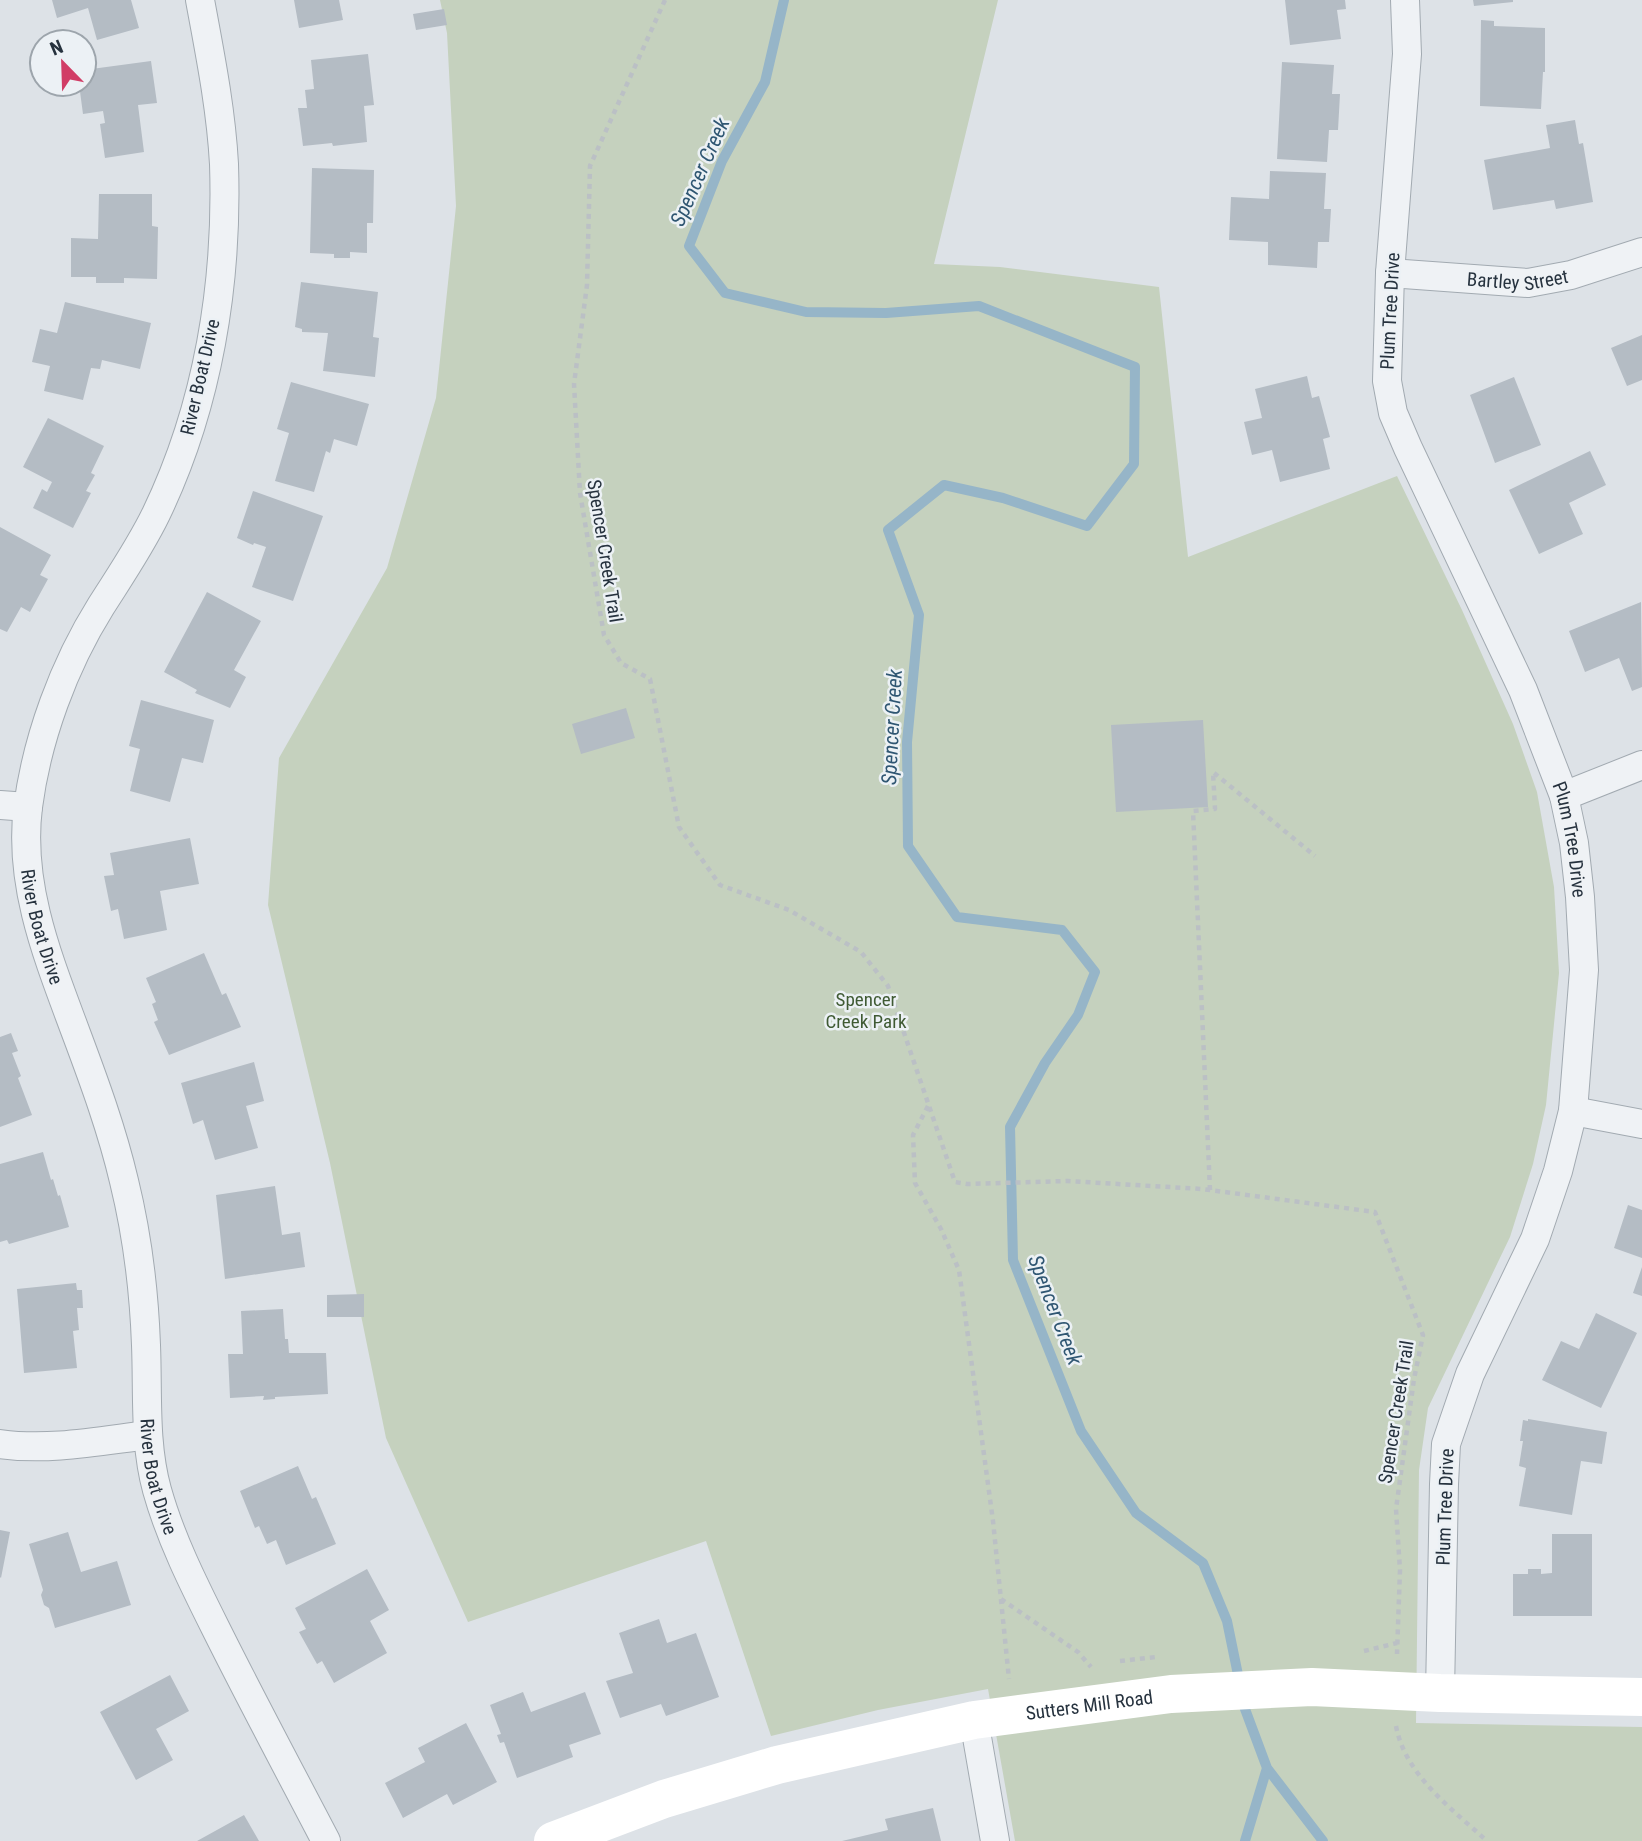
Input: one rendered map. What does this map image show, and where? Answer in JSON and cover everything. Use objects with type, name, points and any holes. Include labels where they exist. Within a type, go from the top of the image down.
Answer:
[{"type":"street","name":"River Boat Drive","points":[[200,0],[215,83],[223,160],[224,201],[224,242],[215,321],[201,392],[181,457],[155,516],[125,570],[99,609],[73,660],[48,722],[28,807],[26,853],[36,916],[105,1112],[125,1184],[141,1271],[148,1435],[157,1489],[184,1564],[326,1841]]},
{"type":"street","name":"Plum Tree Drive","points":[[1405,0],[1407,54],[1390,273],[1387,381],[1393,413],[1518,679],[1564,796],[1574,843],[1584,970],[1573,1111],[1558,1171],[1535,1239],[1469,1374],[1447,1444],[1440,1693]]},
{"type":"street","name":"Bartley Street","points":[[1390,273],[1528,282],[1571,275],[1642,252]]},
{"type":"street","points":[[1564,796],[1642,765]]},
{"type":"street","points":[[0,805],[28,807]]},
{"type":"street","points":[[1573,1111],[1642,1124]]},
{"type":"street","points":[[0,1444],[70,1445],[148,1435]]},
{"type":"street","name":"Sutters Mill Road","points":[[553,1841],[664,1799],[778,1765],[974,1720],[1171,1693],[1312,1687],[1395,1692],[1642,1696]]},
{"type":"street","points":[[974,1720],[995,1841]]},
{"type":"path","name":"Spencer Creek Trail","points":[[665,0],[590,166],[587,285],[574,384],[580,493],[604,635],[621,663],[650,680],[679,827],[720,885],[789,910],[861,952],[888,986],[955,1182],[967,1184],[1068,1181],[1210,1190],[1375,1212],[1423,1335],[1414,1379],[1396,1509],[1400,1570],[1395,1729],[1423,1782],[1487,1841]]},
{"type":"path","points":[[1210,1190],[1193,811],[1215,809],[1213,772],[1315,856]]},
{"type":"path","points":[[928,1105],[913,1135],[915,1183],[941,1229],[959,1270],[993,1521],[1009,1680],[1021,1679]]},
{"type":"path","points":[[1001,1598],[1078,1652],[1092,1668]]},
{"type":"path","points":[[1114,1663],[1159,1657]]},
{"type":"path","points":[[1080,1670],[1103,1665]]},
{"type":"green space","name":"Spencer Creek Park","points":[[440,0],[998,0],[934,264],[1000,267],[1159,287],[1188,557],[1397,476],[1462,610],[1513,724],[1537,792],[1554,887],[1559,973],[1546,1105],[1533,1164],[1510,1237],[1428,1408],[1419,1470],[1416,1723],[1642,1727],[1642,1841],[1015,1841],[988,1689],[878,1710],[771,1736],[706,1541],[468,1622],[386,1438],[330,1163],[268,905],[279,758],[387,568],[436,398],[456,206],[447,33]]},
{"type":"building","points":[[52,0],[131,0],[139,28],[98,40],[98,28],[94,28],[88,8],[57,18]]},
{"type":"building","points":[[294,0],[339,0],[343,20],[299,28]]},
{"type":"building","points":[[1285,0],[1345,0],[1346,9],[1337,10],[1341,39],[1290,45]]},
{"type":"building","points":[[1473,0],[1513,0],[1513,2],[1474,6]]},
{"type":"building","points":[[444,9],[447,25],[416,30],[413,14]]},
{"type":"building","points":[[1481,20],[1494,21],[1494,26],[1545,28],[1545,72],[1541,109],[1480,106]]},
{"type":"building","points":[[368,54],[374,105],[364,106],[367,142],[303,146],[298,108],[307,108],[305,90],[314,89],[311,60]]},
{"type":"building","points":[[151,61],[157,103],[138,105],[144,152],[105,158],[100,124],[105,123],[103,111],[83,114],[81,98],[98,98],[98,68]]},
{"type":"building","points":[[1282,62],[1334,65],[1332,94],[1340,94],[1338,130],[1329,130],[1327,162],[1277,159]]},
{"type":"building","points":[[1575,120],[1579,144],[1583,143],[1593,202],[1556,209],[1554,200],[1493,210],[1484,160],[1550,148],[1546,125]]},
{"type":"building","points":[[312,168],[374,170],[373,223],[367,223],[367,253],[350,252],[350,258],[334,258],[334,254],[310,253]]},
{"type":"building","points":[[1270,171],[1326,173],[1324,209],[1331,209],[1329,242],[1318,242],[1317,268],[1268,265],[1268,242],[1229,240],[1231,197],[1269,199]]},
{"type":"building","points":[[99,194],[152,194],[152,226],[158,227],[157,279],[124,278],[124,283],[96,283],[96,277],[71,277],[71,238],[98,239]]},
{"type":"building","points":[[301,282],[378,292],[373,337],[379,338],[375,377],[323,371],[328,333],[302,332],[302,329],[295,327]]},
{"type":"building","points":[[65,302],[151,323],[140,369],[102,360],[100,369],[91,368],[83,400],[44,391],[50,366],[32,362],[40,329],[57,333]]},
{"type":"building","points":[[1642,335],[1642,380],[1627,386],[1611,348]]},
{"type":"building","points":[[1307,376],[1312,398],[1319,396],[1330,437],[1323,439],[1330,469],[1280,482],[1272,450],[1252,455],[1244,422],[1262,418],[1255,389]]},
{"type":"building","points":[[1514,377],[1541,445],[1495,463],[1470,395]]},
{"type":"building","points":[[291,382],[369,404],[357,446],[334,439],[330,453],[326,451],[314,492],[275,481],[289,433],[277,429]]},
{"type":"building","points":[[48,418],[104,446],[91,473],[95,475],[86,491],[91,493],[73,528],[33,508],[42,489],[47,492],[52,482],[23,467]]},
{"type":"building","points":[[1590,451],[1606,485],[1569,503],[1583,534],[1539,554],[1509,490]]},
{"type":"building","points":[[253,491],[323,516],[293,601],[252,587],[266,547],[237,538]]},
{"type":"building","points":[[0,527],[51,555],[40,575],[48,579],[30,612],[21,607],[7,632],[0,629]]},
{"type":"building","points":[[207,592],[261,621],[234,670],[246,677],[230,708],[195,693],[197,690],[164,672]]},
{"type":"building","points":[[1641,602],[1642,687],[1632,691],[1619,658],[1585,672],[1569,631]]},
{"type":"building","points":[[141,700],[214,720],[203,763],[182,758],[170,802],[130,791],[140,749],[129,746]]},
{"type":"building","points":[[626,708],[635,738],[581,754],[572,724]]},
{"type":"building","points":[[1203,720],[1208,807],[1116,812],[1111,725]]},
{"type":"building","points":[[190,838],[199,884],[160,891],[167,930],[124,939],[118,909],[111,911],[104,876],[114,875],[110,853]]},
{"type":"building","points":[[204,953],[222,995],[226,993],[241,1027],[169,1055],[154,1022],[158,1020],[152,1004],[156,1002],[146,978]]},
{"type":"building","points":[[11,1033],[18,1051],[12,1053],[21,1076],[18,1078],[32,1115],[0,1127],[0,1037]]},
{"type":"building","points":[[254,1062],[264,1101],[246,1106],[258,1148],[215,1160],[203,1120],[193,1124],[181,1083]]},
{"type":"building","points":[[43,1152],[69,1227],[9,1244],[7,1240],[0,1242],[0,1164]]},
{"type":"building","points":[[275,1186],[282,1235],[300,1232],[305,1267],[225,1279],[216,1195]]},
{"type":"building","points":[[1628,1205],[1642,1210],[1642,1258],[1614,1248]]},
{"type":"building","points":[[1642,1267],[1642,1296],[1633,1293]]},
{"type":"building","points":[[76,1283],[77,1290],[82,1290],[83,1308],[77,1308],[79,1330],[73,1331],[77,1368],[24,1373],[17,1289]]},
{"type":"building","points":[[364,1294],[364,1317],[327,1317],[327,1295]]},
{"type":"building","points":[[283,1309],[289,1353],[326,1353],[328,1394],[263,1400],[264,1396],[230,1398],[228,1354],[243,1354],[241,1311]]},
{"type":"building","points":[[1596,1313],[1637,1333],[1601,1408],[1542,1380],[1561,1341],[1579,1349]]},
{"type":"building","points":[[1523,1420],[1607,1432],[1602,1464],[1581,1461],[1572,1515],[1519,1506],[1526,1468],[1519,1466],[1523,1441],[1520,1441]]},
{"type":"building","points":[[298,1466],[312,1499],[316,1497],[336,1544],[286,1565],[276,1540],[267,1544],[259,1526],[255,1528],[240,1491]]},
{"type":"building","points":[[0,1530],[10,1532],[1,1578],[0,1577]]},
{"type":"building","points":[[68,1532],[81,1572],[117,1561],[131,1605],[55,1628],[49,1608],[44,1605],[41,1595],[43,1590],[29,1544]]},
{"type":"building","points":[[1552,1534],[1592,1534],[1592,1616],[1513,1616],[1513,1574],[1528,1574],[1528,1569],[1541,1569],[1541,1574],[1552,1573]]},
{"type":"building","points":[[367,1569],[389,1610],[370,1621],[387,1653],[334,1683],[322,1661],[317,1664],[299,1632],[306,1629],[295,1608]]},
{"type":"building","points":[[659,1619],[667,1643],[696,1633],[719,1697],[666,1716],[661,1704],[620,1718],[606,1681],[633,1673],[619,1633]]},
{"type":"building","points":[[170,1675],[189,1711],[156,1729],[173,1760],[136,1780],[100,1712]]},
{"type":"building","points":[[523,1692],[531,1712],[585,1692],[601,1734],[569,1745],[573,1757],[517,1778],[504,1742],[500,1743],[497,1735],[501,1734],[490,1705]]},
{"type":"building","points":[[466,1723],[497,1782],[453,1805],[447,1794],[403,1818],[385,1783],[425,1762],[418,1748]]},
{"type":"building","points":[[933,1808],[941,1841],[842,1841],[888,1830],[885,1819]]},
{"type":"building","points":[[244,1815],[259,1841],[197,1841]]},
{"type":"waterway","name":"Spencer Creek","points":[[784,0],[765,82],[722,161],[689,246],[725,293],[806,312],[886,313],[979,306],[1135,367],[1134,464],[1087,526],[1003,498],[944,485],[888,530],[919,615],[907,742],[908,846],[957,917],[1062,930],[1095,972],[1078,1015],[1045,1063],[1010,1127],[1013,1260],[1081,1431],[1136,1513],[1203,1563],[1227,1621],[1245,1709],[1267,1768],[1323,1841]]},
{"type":"waterway","points":[[1245,1841],[1267,1768]]}]
